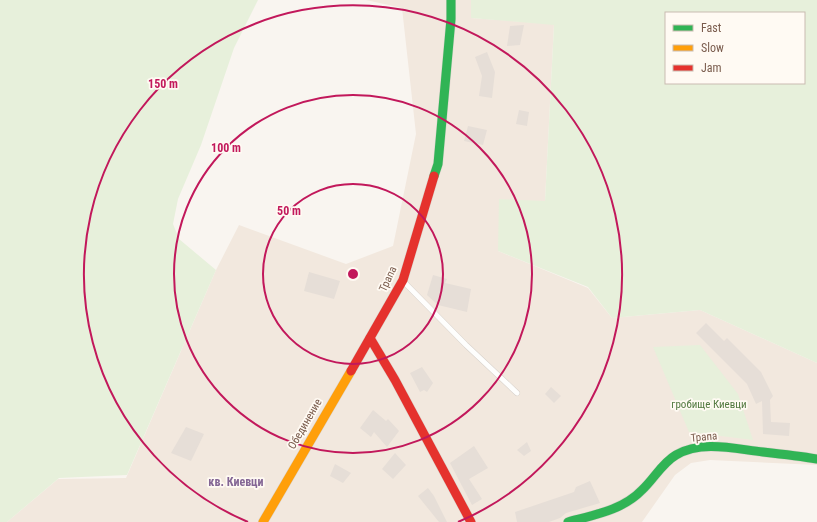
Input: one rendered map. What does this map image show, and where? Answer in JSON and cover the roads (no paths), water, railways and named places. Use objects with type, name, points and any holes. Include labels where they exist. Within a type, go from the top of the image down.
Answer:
[{"type":"street","name":"Трапа","points":[[370,338],[403,280],[438,164],[451,19],[451,0]]},
{"type":"street","name":"Обединение","points":[[263,522],[370,338]]},
{"type":"street","points":[[370,338],[471,522]]},
{"type":"street","name":"Трапа","points":[[568,522],[607,511],[627,502],[646,487],[669,460],[676,455],[696,448],[722,447],[817,459]]},
{"type":"lane","points":[[403,280],[466,345],[518,392]]},
{"type":"district","name":"кв. Киевци","points":[[236,482]]},
{"type":"park label","name":"гробище Киевци","points":[[709,404]]}]
